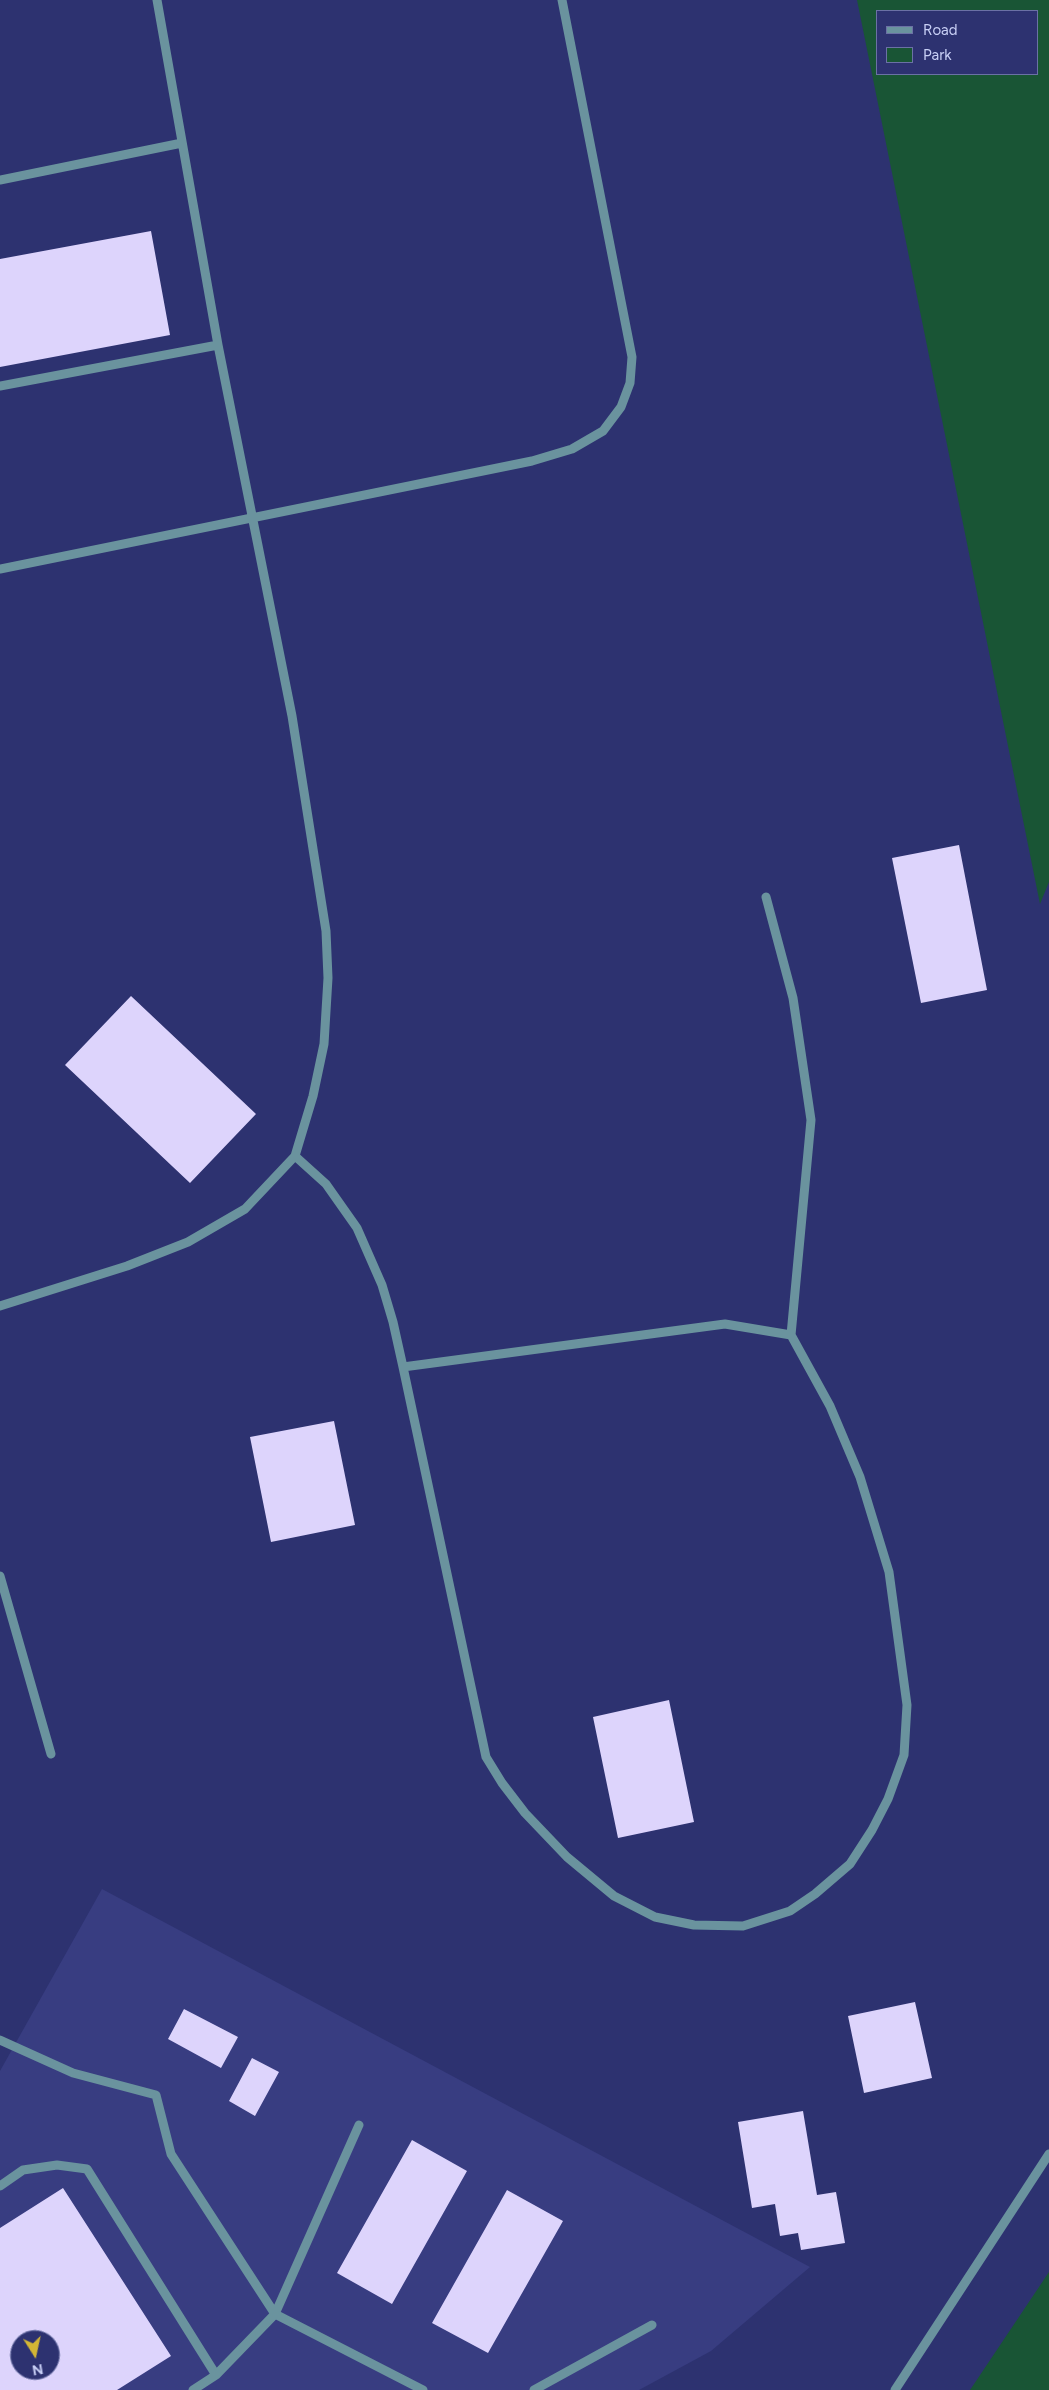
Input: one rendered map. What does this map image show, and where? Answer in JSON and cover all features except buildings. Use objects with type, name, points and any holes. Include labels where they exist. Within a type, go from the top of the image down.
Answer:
[{"type":"street","points":[[0,1306],[127,1266],[188,1242],[245,1209],[294,1156],[314,1096],[324,1044],[328,978],[326,931],[292,716],[218,345],[157,0]]},
{"type":"street","points":[[0,569],[532,461],[572,449],[603,431],[622,407],[630,383],[632,357],[562,0]]},
{"type":"street","points":[[0,180],[182,143]]},
{"type":"street","points":[[0,386],[218,345]]},
{"type":"street","points":[[294,1156],[326,1184],[357,1228],[382,1285],[403,1367],[486,1758],[524,1813],[567,1858],[614,1896],[655,1917],[694,1925],[743,1926],[790,1911],[815,1894],[850,1864],[872,1830],[888,1799],[904,1755],[907,1705],[889,1572],[860,1477],[830,1406],[791,1335],[811,1120],[793,998],[766,897]]},
{"type":"street","points":[[403,1367],[726,1324],[791,1335]]},
{"type":"street","points":[[0,1576],[52,1754]]},
{"type":"street","points":[[0,2040],[73,2073],[156,2095],[171,2154],[275,2314],[423,2390]]},
{"type":"street","points":[[193,2390],[216,2375],[275,2314],[359,2125]]},
{"type":"street","points":[[895,2390],[1049,2154]]},
{"type":"street","points":[[0,2186],[23,2170],[57,2165],[88,2169],[216,2375]]},
{"type":"street","points":[[534,2390],[652,2325]]},
{"type":"shaded area","points":[[102,1889],[810,2267],[711,2351],[639,2390],[0,2390],[0,2071]]},
{"type":"green space","points":[[857,0],[1049,0],[1049,882],[1040,904]]},
{"type":"green space","points":[[1049,2272],[1049,2390],[970,2390]]}]
